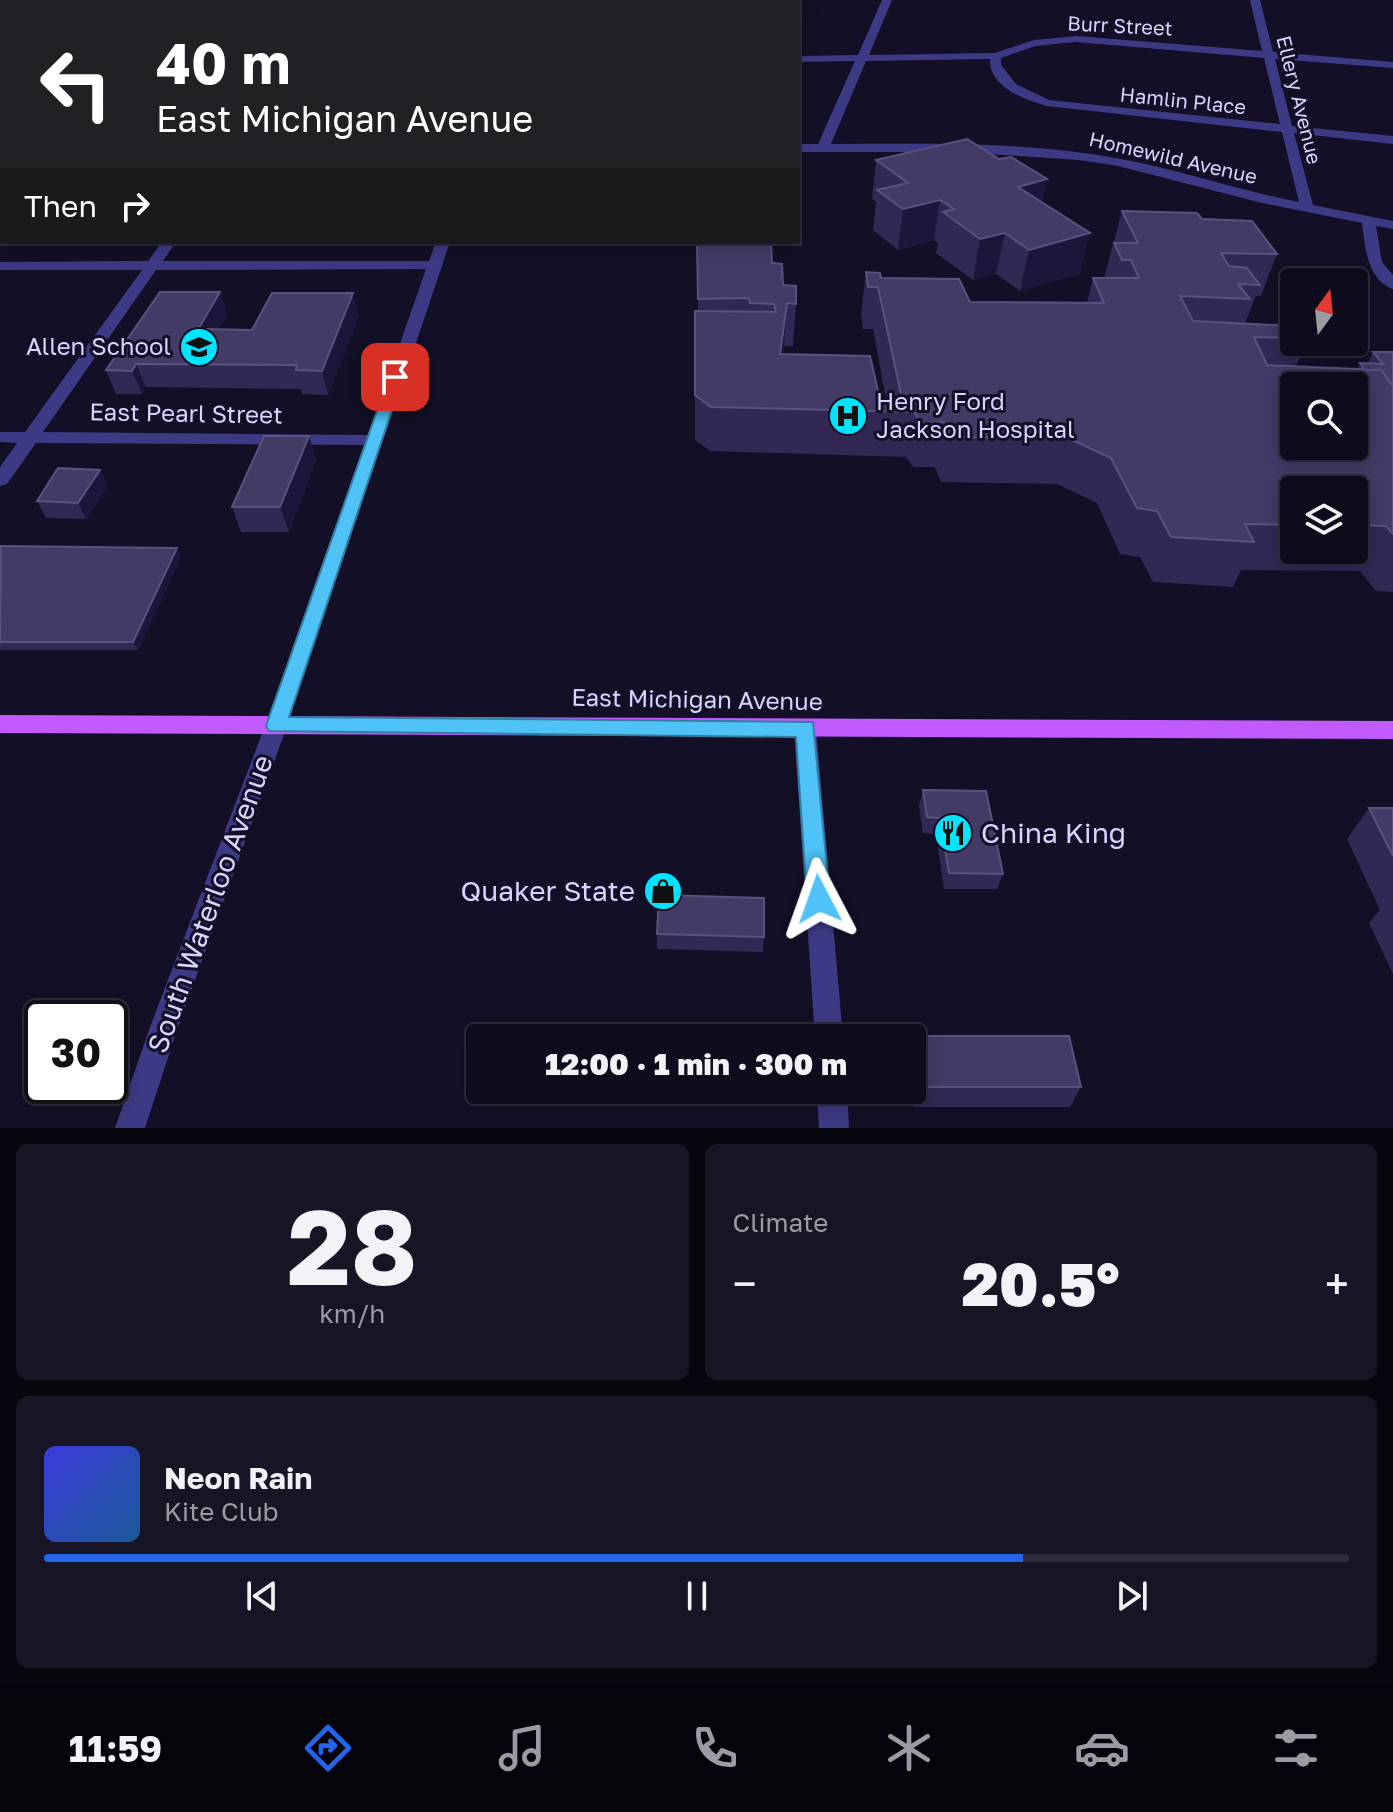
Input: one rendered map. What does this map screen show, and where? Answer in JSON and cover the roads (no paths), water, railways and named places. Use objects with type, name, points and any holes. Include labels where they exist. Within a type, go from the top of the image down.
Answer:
[{"type":"main road","name":"East Michigan Avenue","points":[[0,724],[1393,730]]},
{"type":"street","points":[[823,148],[887,0]]},
{"type":"street","name":"Ellery Avenue","points":[[1255,0],[1307,208]]},
{"type":"street","name":"Burr Street","points":[[800,59],[996,56],[1034,43],[1076,39],[1393,65]]},
{"type":"street","name":"Hamlin Place","points":[[996,56],[996,70],[1011,87],[1047,103],[1393,140]]},
{"type":"street","name":"Homewild Avenue","points":[[800,148],[960,148],[1079,156],[1393,225]]},
{"type":"street","points":[[1368,220],[1375,263],[1393,285]]},
{"type":"street","points":[[0,480],[168,244]]},
{"type":"street","name":"South Waterloo Avenue","points":[[130,1128],[164,1027],[276,726],[372,440],[442,244]]},
{"type":"street","points":[[0,266],[435,265]]},
{"type":"street","name":"East Pearl Street","points":[[0,437],[372,440]]},
{"type":"street","points":[[805,728],[828,1024]]},
{"type":"street","points":[[833,1104],[834,1128]]},
{"type":"place","name":"Allen School","points":[[199,347]]},
{"type":"place","name":"Henry Ford Jackson Hospital","points":[[848,416]]},
{"type":"place","name":"China King","points":[[953,833]]},
{"type":"place","name":"Quaker State","points":[[663,891]]}]
